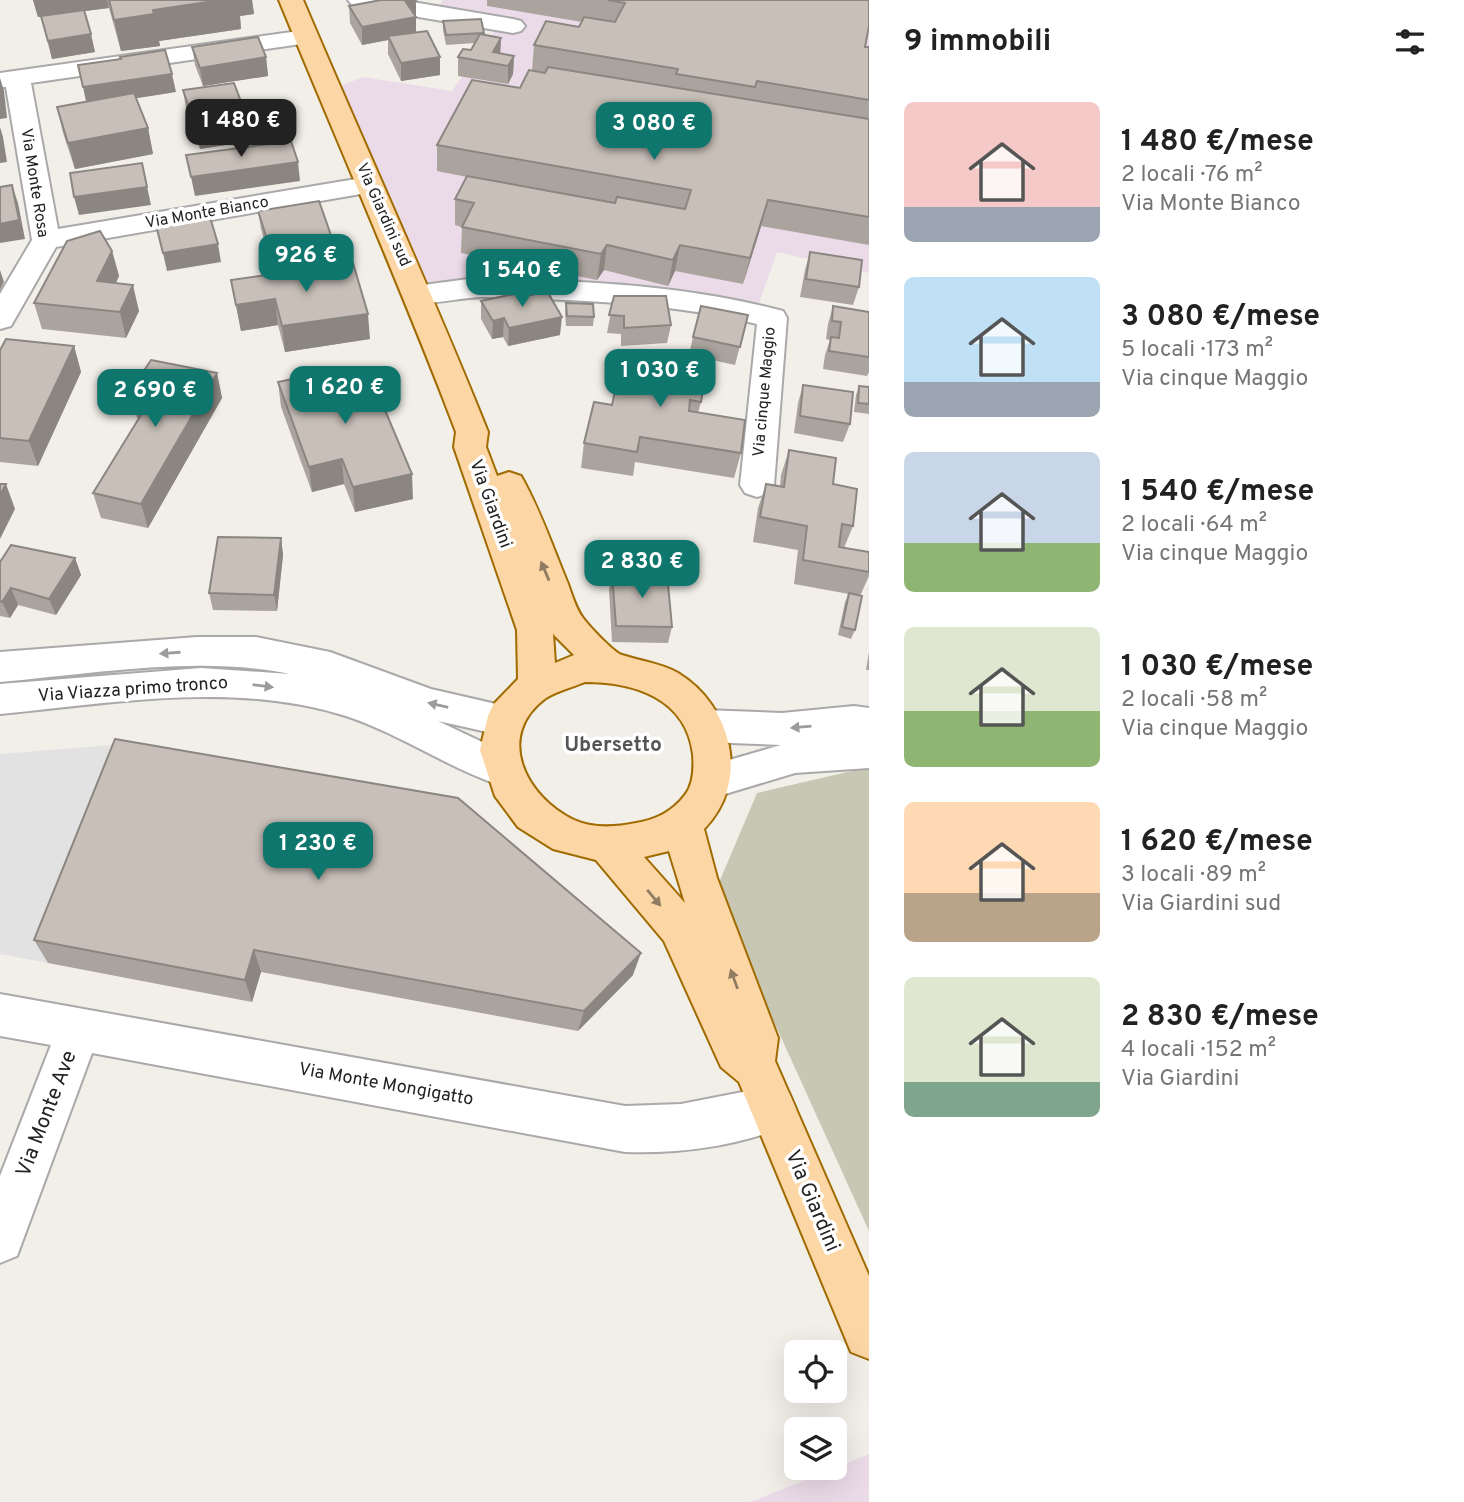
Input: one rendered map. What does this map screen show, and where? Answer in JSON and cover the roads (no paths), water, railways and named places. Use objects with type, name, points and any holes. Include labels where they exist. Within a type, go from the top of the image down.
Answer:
[{"type":"main road","name":"Via Giardini sud","points":[[291,0],[368,186],[418,294],[472,432]]},
{"type":"main road","name":"Via Giardini","points":[[537,683],[535,630],[470,447],[472,432],[492,445],[567,625],[609,667]]},
{"type":"main road","points":[[583,667],[609,667],[629,669],[666,685],[695,710],[705,726],[713,753],[712,781],[701,805],[683,824],[661,836],[636,844],[609,846],[561,835],[523,807],[510,790],[502,770],[499,744],[505,720],[513,706],[537,683],[558,673],[583,667]]},
{"type":"main road","name":"Via Giardini","points":[[683,824],[696,878],[757,1038],[764,1088]]},
{"type":"main road","name":"Via Giardini","points":[[609,846],[679,928],[737,1052],[764,1088],[869,1334]]},
{"type":"street","points":[[360,0],[475,9],[513,26]]},
{"type":"street","points":[[8,78],[306,37]]},
{"type":"street","name":"Via Monte Rosa","points":[[0,319],[46,240],[8,78]]},
{"type":"street","name":"Via Monte Bianco","points":[[46,240],[368,186]]},
{"type":"street","name":"Via cinque Maggio","points":[[418,294],[476,287],[615,292],[709,303],[772,318],[757,485]]},
{"type":"street","name":"Via Viazza primo tronco","points":[[0,667],[197,651],[257,652],[330,667],[429,704],[505,720]]},
{"type":"street","name":"Via Viazza primo tronco","points":[[0,699],[203,682],[259,684],[320,694],[376,711],[502,770]]},
{"type":"street","points":[[705,726],[782,729],[854,722],[869,724]]},
{"type":"street","points":[[712,781],[795,757],[869,752]]},
{"type":"street","name":"Via Monte Mongigatto","points":[[0,1015],[625,1129],[656,1131],[692,1127],[764,1088]]},
{"type":"street","name":"Via Monte Ave","points":[[0,1239],[79,1029]]},
{"type":"district","name":"Ubersetto","points":[[613,745]]}]
